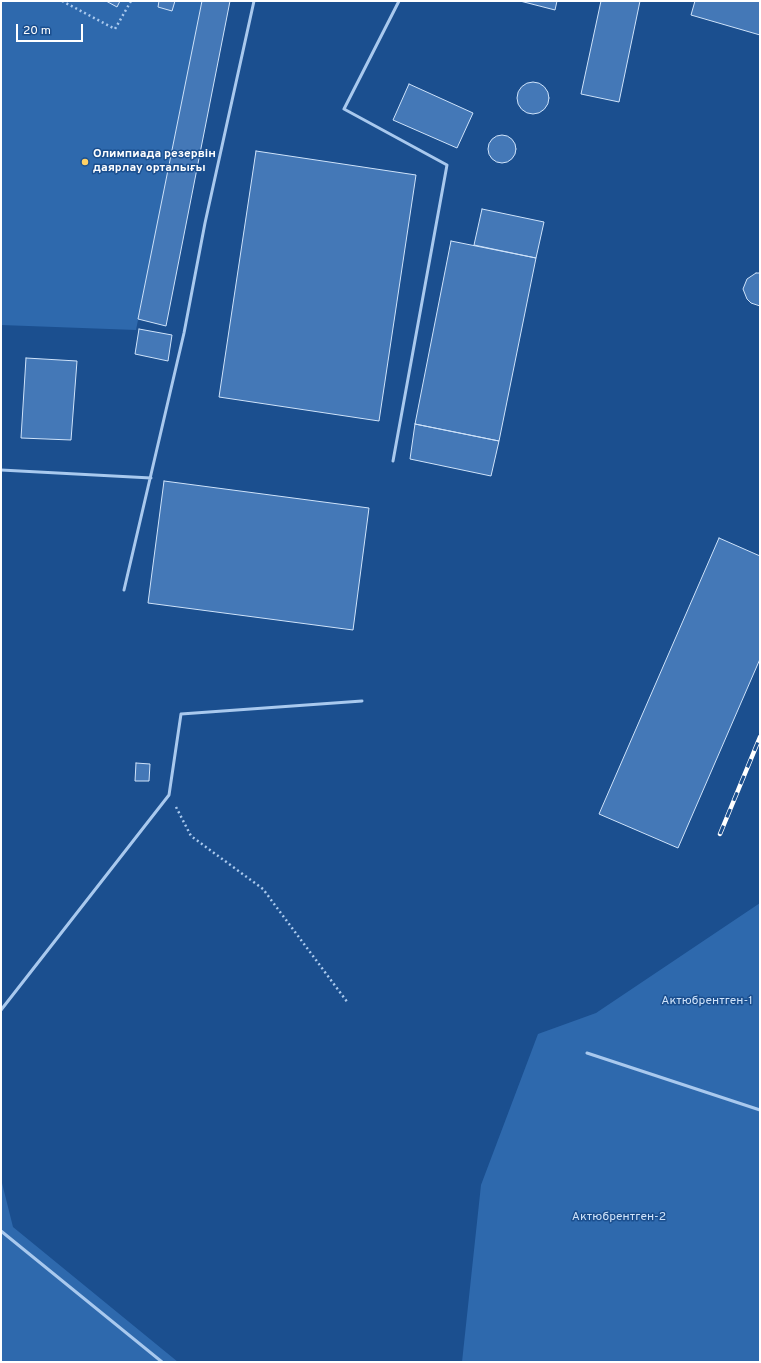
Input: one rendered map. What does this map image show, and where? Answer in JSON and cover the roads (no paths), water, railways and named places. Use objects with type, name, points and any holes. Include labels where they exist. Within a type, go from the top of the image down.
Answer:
[{"type":"lane","points":[[124,590],[184,333],[205,223],[254,1]]},
{"type":"lane","points":[[394,461],[447,165],[344,109],[400,1]]},
{"type":"lane","points":[[1,470],[150,478]]},
{"type":"lane","points":[[1,1010],[169,795],[181,714],[362,701]]},
{"type":"lane","points":[[587,1053],[760,1110]]},
{"type":"lane","points":[[1,1232],[162,1362]]},
{"type":"railway","points":[[720,834],[760,737]]},
{"type":"place","name":"Олимпиада резервін даярлау орталығы","points":[[85,162]]},
{"type":"park label","name":"Актюбрентген-1","points":[[707,1002]]},
{"type":"park label","name":"Актюбрентген-2","points":[[619,1218]]}]
